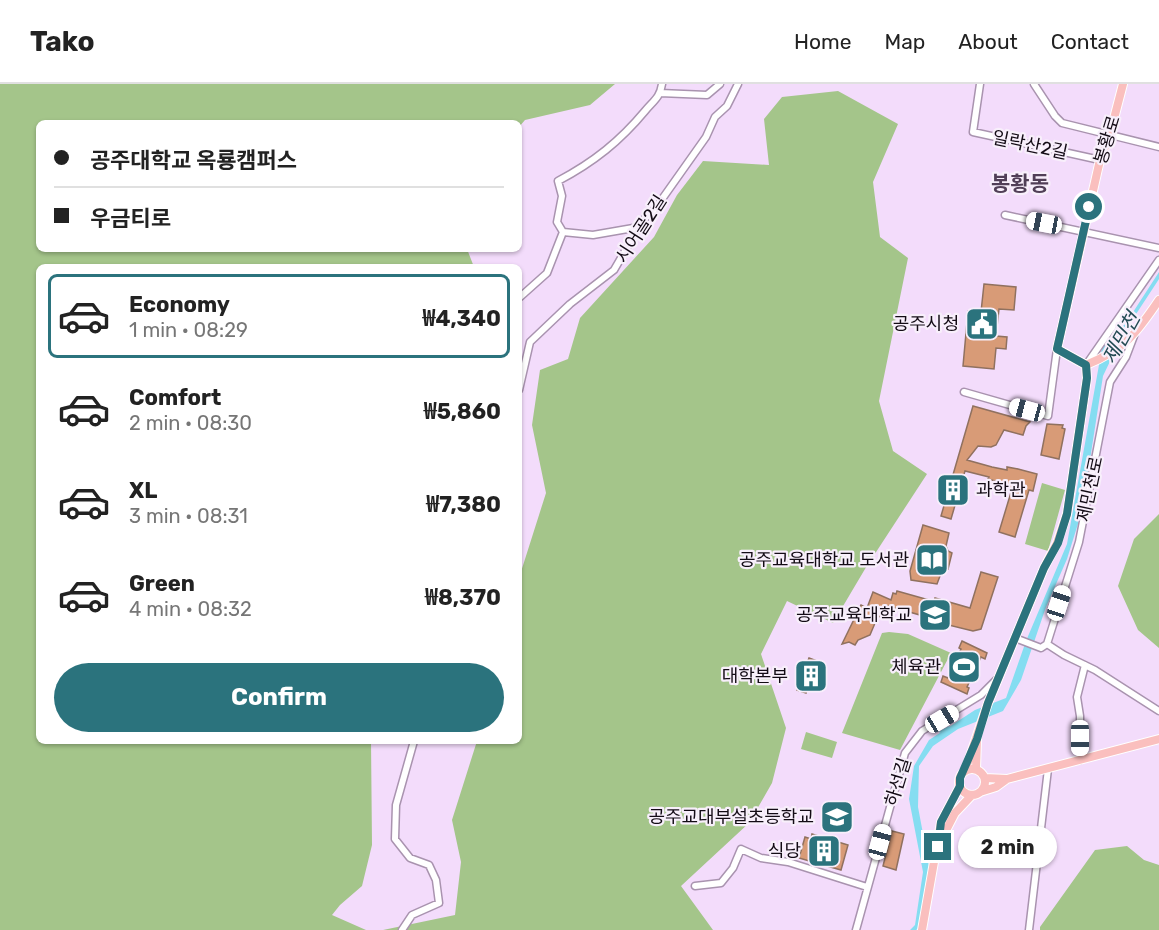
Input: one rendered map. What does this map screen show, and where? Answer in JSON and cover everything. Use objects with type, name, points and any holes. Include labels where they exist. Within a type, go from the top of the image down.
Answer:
[{"type":"main road","name":"봉황로","points":[[1057,349],[1100,160],[1110,134],[1123,84]]},
{"type":"main road","points":[[1057,349],[1086,365],[1099,360],[1124,346],[1134,336],[1159,300]]},
{"type":"main road","points":[[922,930],[941,822],[960,786],[960,778],[977,739],[988,703],[1044,568],[1058,543],[1067,514],[1087,378],[1086,365]]},
{"type":"main road","points":[[976,770],[977,739]]},
{"type":"main road","points":[[964,771],[976,770],[985,778],[1007,779],[1159,739]]},
{"type":"main road","points":[[938,847],[955,813],[985,786],[985,778]]},
{"type":"main road","points":[[960,786],[964,792],[976,794],[996,787],[1007,779]]},
{"type":"street","points":[[563,232],[557,222],[562,196],[558,180],[587,165],[625,135],[658,99],[662,84]]},
{"type":"street","points":[[660,93],[707,95],[720,84]]},
{"type":"street","name":"시어골2길","points":[[522,374],[526,353],[535,335],[614,270],[639,227],[706,137],[715,117],[727,105],[738,84]]},
{"type":"street","name":"일락산2길","points":[[980,84],[973,132],[1100,160]]},
{"type":"street","points":[[1034,84],[1057,120],[1159,147]]},
{"type":"street","points":[[1005,215],[1159,248]]},
{"type":"street","points":[[563,232],[593,235],[639,227]]},
{"type":"street","points":[[522,295],[547,273],[563,232]]},
{"type":"street","points":[[1086,365],[1114,328],[1159,260]]},
{"type":"street","name":"제민천로","points":[[1044,646],[1079,542],[1110,382],[1126,357],[1134,336]]},
{"type":"street","points":[[964,392],[1048,416],[1057,349]]},
{"type":"street","points":[[1016,638],[1049,647],[1085,665],[1159,711]]},
{"type":"street","points":[[1080,760],[1080,716],[1077,697],[1085,665]]},
{"type":"street","name":"하선길","points":[[856,930],[900,755],[922,730],[981,695],[1000,675]]},
{"type":"street","points":[[402,930],[412,915],[439,903],[436,880],[429,865],[410,858],[395,838],[396,805],[413,744]]},
{"type":"street","points":[[1029,930],[1048,769]]},
{"type":"street","points":[[695,886],[721,883],[732,868],[741,849],[761,858],[788,862],[867,887]]},
{"type":"green space","points":[[0,84],[615,84],[590,105],[525,120],[522,124],[522,120],[36,120],[36,252],[468,252],[473,264],[36,264],[36,744],[371,744],[372,845],[362,886],[332,915],[366,930],[0,930]]},
{"type":"green space","points":[[838,91],[898,124],[873,182],[880,237],[908,258],[879,401],[893,451],[927,474],[833,623],[787,601],[761,654],[786,728],[772,783],[749,823],[681,886],[713,930],[383,930],[455,915],[461,862],[452,820],[476,744],[522,744],[522,569],[546,493],[532,425],[540,370],[568,359],[580,318],[654,237],[677,195],[703,161],[769,165],[764,119],[782,97]]},
{"type":"green space","points":[[1042,483],[1065,490],[1048,551],[1025,544]]},
{"type":"green space","points":[[1159,514],[1159,648],[1138,630],[1118,586],[1134,539]]},
{"type":"green space","points":[[882,633],[908,634],[951,653],[900,750],[842,733]]},
{"type":"green space","points":[[806,732],[837,742],[832,758],[801,749]]},
{"type":"green space","points":[[1127,846],[1144,860],[1159,865],[1159,930],[1040,930],[1095,850]]},
{"type":"water","name":"제민천","points":[[1159,272],[1159,279],[1123,334],[1103,376],[1082,511],[1067,559],[1046,607],[1021,680],[1003,711],[958,729],[933,746],[919,766],[918,807],[930,871],[920,927],[910,930],[915,925],[923,872],[909,799],[914,766],[929,740],[975,710],[1006,698],[1026,641],[1067,544],[1102,348],[1126,323]]},
{"type":"building","name":"공주시청","points":[[984,284],[1016,287],[1014,310],[999,309],[996,336],[1007,337],[1006,349],[996,348],[994,369],[963,366],[968,311],[981,312]]},
{"type":"building","points":[[973,406],[1030,422],[1023,435],[1004,430],[996,445],[978,446],[967,460],[1007,470],[1007,467],[1037,474],[1033,491],[1029,490],[1015,537],[999,532],[1012,489],[1001,486],[1002,483],[988,479],[989,477],[965,471],[951,519],[941,516]]},
{"type":"building","points":[[1047,424],[1063,425],[1062,428],[1065,429],[1059,459],[1041,455]]},
{"type":"building","name":"공주교육대학교 도서관","points":[[923,525],[949,533],[946,546],[952,553],[948,569],[943,568],[937,584],[911,580],[910,571]]},
{"type":"building","points":[[981,572],[998,577],[981,629],[973,631],[932,621],[931,612],[935,598],[970,608]]},
{"type":"building","points":[[897,591],[929,600],[924,603],[920,615],[888,606],[883,618],[878,616],[870,635],[858,640],[855,645],[849,642],[842,644],[861,605],[867,608],[873,592],[891,600],[893,593],[896,594]]},
{"type":"building","name":"체육관","points":[[962,641],[987,653],[985,659],[981,657],[967,687],[969,688],[967,694],[941,682],[943,676],[948,678],[961,649],[959,648]]},
{"type":"building","name":"대학본부","points":[[809,658],[825,664],[816,689],[814,688],[813,691],[807,689],[806,693],[797,690]]},
{"type":"building","points":[[892,831],[904,834],[896,870],[883,866]]},
{"type":"building","name":"식당","points":[[812,834],[848,845],[841,870],[799,858],[805,837],[811,839]]},
{"type":"waterway","name":"제민천","points":[[940,732],[949,727]]},
{"type":"place","name":"공주시청","points":[[982,324]]},
{"type":"place","name":"과학관","points":[[953,490]]},
{"type":"place","name":"공주교육대학교 도서관","points":[[932,560]]},
{"type":"place","name":"공주교육대학교","points":[[935,615]]},
{"type":"place","name":"체육관","points":[[964,667]]},
{"type":"place","name":"대학본부","points":[[811,676]]},
{"type":"place","name":"공주교대부설초등학교","points":[[837,817]]},
{"type":"place","name":"식당","points":[[824,851]]},
{"type":"district","name":"봉황동","points":[[1020,183]]},
{"type":"route","points":[[938,847],[938,834],[945,810],[960,786],[960,778],[977,739],[988,703],[1044,568],[1058,543],[1067,514],[1087,378],[1086,365],[1057,349],[1089,207]]}]
